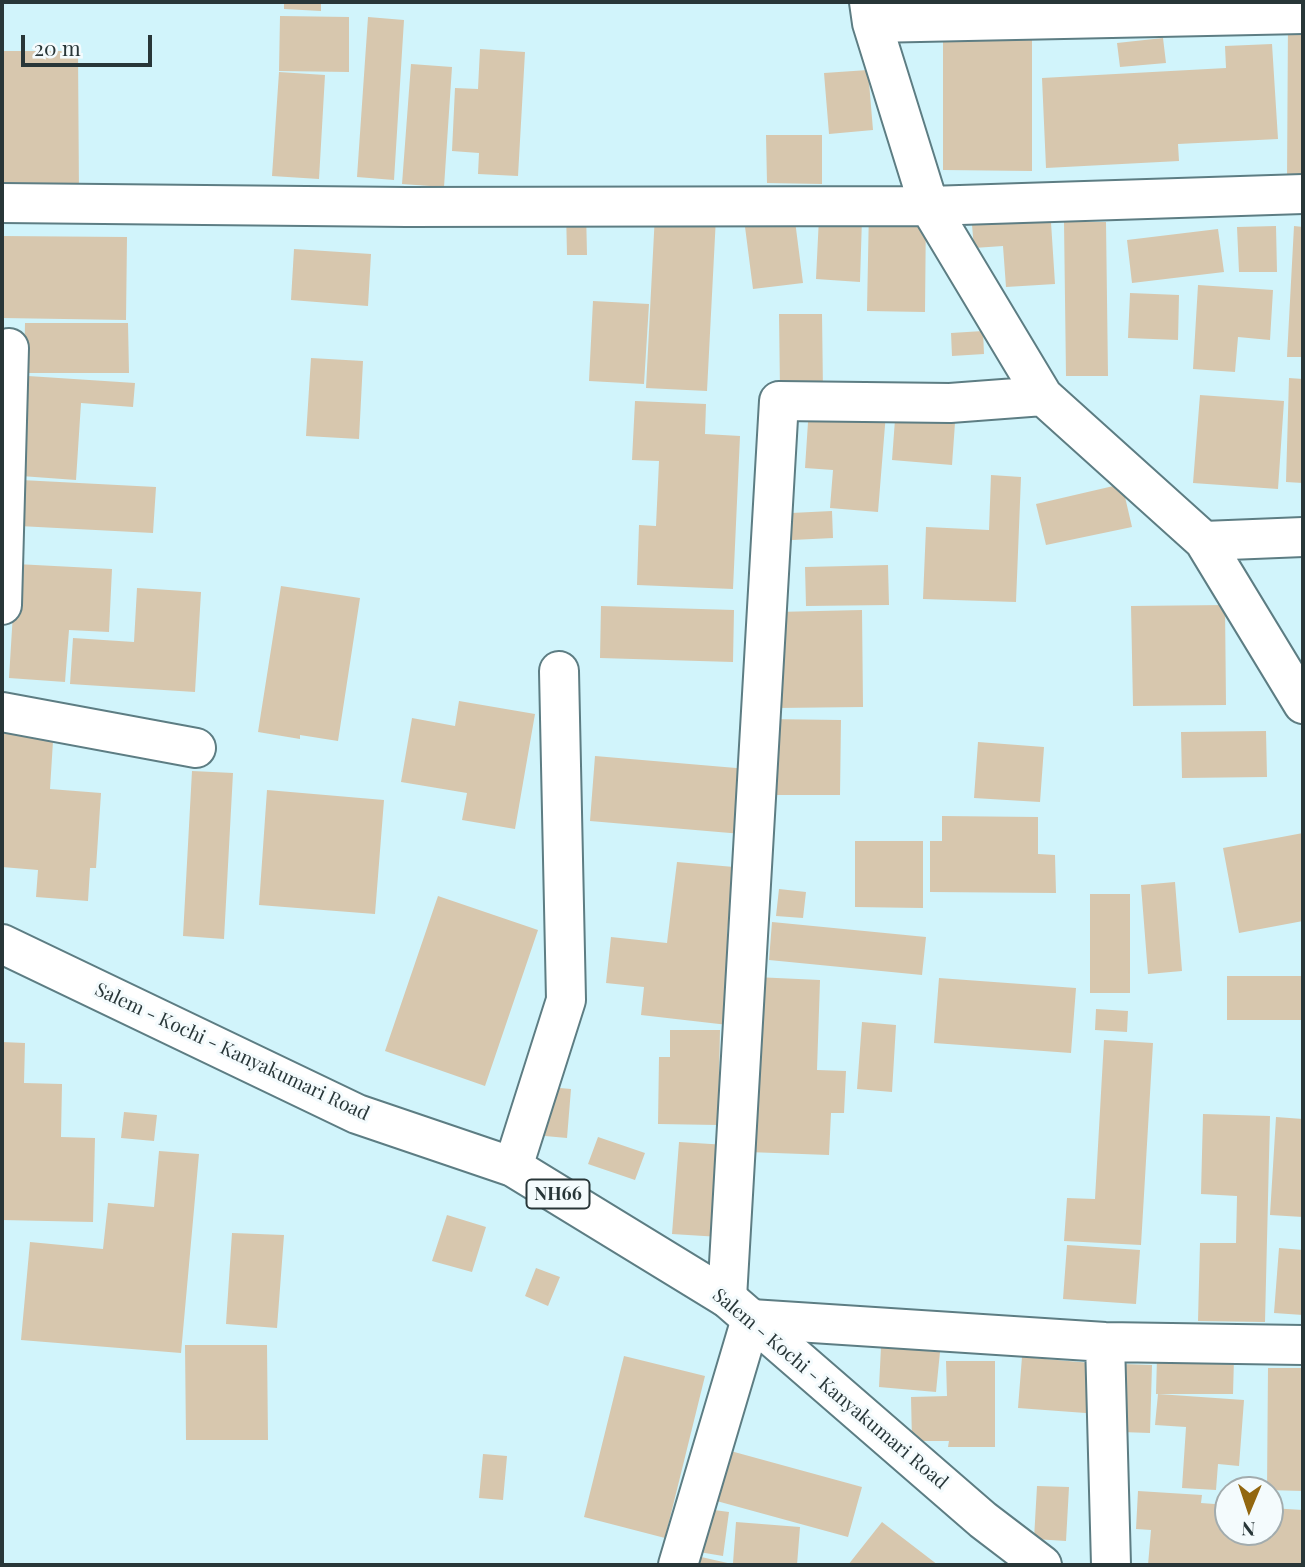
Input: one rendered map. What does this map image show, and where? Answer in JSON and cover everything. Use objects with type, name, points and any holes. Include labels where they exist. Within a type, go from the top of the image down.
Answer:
[{"type":"main road","points":[[1303,14],[871,13],[929,206],[1043,396],[1204,541],[1303,704]]},
{"type":"main road","points":[[2,203],[407,207],[929,206],[1303,194]]},
{"type":"main road","points":[[2,605],[9,348]]},
{"type":"main road","points":[[678,1565],[739,1308],[779,401],[950,403],[1043,396]]},
{"type":"main road","points":[[1204,541],[1303,537]]},
{"type":"main road","points":[[513,1167],[566,1000],[559,671]]},
{"type":"main road","points":[[2,712],[196,748]]},
{"type":"main road","name":"Salem - Kochi - Kanyakumari Road","points":[[2,944],[357,1114],[513,1167],[739,1308],[983,1520],[1042,1565]]},
{"type":"main road","points":[[739,1308],[1105,1342],[1303,1345]]},
{"type":"main road","points":[[1105,1342],[1111,1565]]},
{"type":"building","points":[[284,2],[321,2],[321,11],[284,9]]},
{"type":"building","points":[[280,16],[349,17],[349,72],[279,71]]},
{"type":"building","points":[[368,17],[404,20],[394,180],[357,177]]},
{"type":"building","points":[[1288,21],[1303,21],[1303,180],[1287,180]]},
{"type":"building","points":[[943,35],[1032,36],[1032,171],[943,170]]},
{"type":"building","points":[[1163,38],[1166,63],[1120,67],[1117,43]]},
{"type":"building","points":[[1272,44],[1278,139],[1178,144],[1179,161],[1046,168],[1042,78],[1226,68],[1225,46]]},
{"type":"building","points":[[480,49],[525,52],[518,176],[478,174],[479,153],[452,151],[455,88],[478,89]]},
{"type":"building","points":[[2,51],[78,51],[79,195],[2,195]]},
{"type":"building","points":[[411,64],[452,67],[444,187],[402,184]]},
{"type":"building","points":[[868,70],[873,130],[829,134],[824,73]]},
{"type":"building","points":[[279,72],[325,75],[319,179],[272,176]]},
{"type":"building","points":[[766,135],[822,135],[822,184],[767,183]]},
{"type":"building","points":[[1050,207],[1055,284],[1006,287],[1003,246],[974,248],[971,213]]},
{"type":"building","points":[[869,208],[926,208],[925,312],[867,311]]},
{"type":"building","points":[[566,210],[586,210],[587,255],[567,255]]},
{"type":"building","points":[[794,213],[803,283],[753,289],[744,219]]},
{"type":"building","points":[[655,214],[716,217],[707,391],[646,388]]},
{"type":"building","points":[[819,217],[862,218],[860,282],[816,279]]},
{"type":"building","points":[[1064,222],[1106,222],[1108,376],[1066,376]]},
{"type":"building","points":[[1276,226],[1277,272],[1239,272],[1237,227]]},
{"type":"building","points":[[1294,226],[1303,227],[1303,357],[1287,357]]},
{"type":"building","points":[[1218,229],[1224,272],[1132,283],[1127,240]]},
{"type":"building","points":[[2,236],[127,237],[126,320],[2,318]]},
{"type":"building","points":[[294,249],[371,254],[368,306],[291,300]]},
{"type":"building","points":[[1198,285],[1273,290],[1270,340],[1238,337],[1235,372],[1193,369]]},
{"type":"building","points":[[1130,293],[1179,295],[1178,340],[1128,338]]},
{"type":"building","points":[[593,301],[649,304],[644,384],[589,381]]},
{"type":"building","points":[[779,314],[822,314],[823,392],[780,392]]},
{"type":"building","points":[[25,323],[128,323],[129,373],[24,373]]},
{"type":"building","points":[[983,331],[984,354],[952,356],[951,333]]},
{"type":"building","points":[[311,358],[363,361],[359,439],[306,436]]},
{"type":"building","points":[[28,376],[135,383],[133,407],[81,403],[76,480],[21,476]]},
{"type":"building","points":[[1289,378],[1303,379],[1303,483],[1286,482]]},
{"type":"building","points":[[1200,395],[1284,401],[1278,489],[1193,483]]},
{"type":"building","points":[[635,401],[706,404],[705,434],[740,436],[733,589],[637,585],[639,525],[656,526],[659,461],[632,460]]},
{"type":"building","points":[[896,406],[956,409],[952,465],[892,460]]},
{"type":"building","points":[[809,407],[886,413],[878,512],[830,508],[833,470],[805,468]]},
{"type":"building","points":[[991,475],[1021,477],[1016,602],[923,599],[926,527],[989,530]]},
{"type":"building","points":[[21,480],[156,487],[153,533],[19,526]]},
{"type":"building","points":[[1122,484],[1132,527],[1046,545],[1036,504]]},
{"type":"building","points":[[832,511],[833,538],[792,540],[791,513]]},
{"type":"building","points":[[16,564],[112,569],[109,632],[69,630],[65,682],[9,678]]},
{"type":"building","points":[[888,565],[889,605],[806,606],[805,567]]},
{"type":"building","points":[[281,586],[360,598],[338,741],[300,735],[300,739],[258,732]]},
{"type":"building","points":[[137,588],[201,592],[195,692],[70,684],[73,638],[134,642]]},
{"type":"building","points":[[1225,605],[1226,705],[1133,706],[1131,606]]},
{"type":"building","points":[[601,606],[734,610],[733,662],[600,658]]},
{"type":"building","points":[[862,610],[863,707],[777,708],[776,612]]},
{"type":"building","points":[[459,701],[535,714],[515,829],[462,820],[467,793],[401,782],[412,718],[455,726]]},
{"type":"building","points":[[766,719],[841,720],[840,795],[765,795]]},
{"type":"building","points":[[3,721],[54,725],[50,789],[101,793],[96,868],[90,868],[88,901],[36,897],[38,870],[2,867]]},
{"type":"building","points":[[1266,731],[1267,777],[1182,778],[1181,732]]},
{"type":"building","points":[[978,742],[1044,747],[1040,802],[974,798]]},
{"type":"building","points":[[595,756],[748,769],[742,834],[590,821]]},
{"type":"building","points":[[192,771],[233,773],[224,939],[183,936]]},
{"type":"building","points":[[267,790],[384,800],[375,914],[259,905]]},
{"type":"building","points":[[942,816],[1038,817],[1038,854],[1055,855],[1056,893],[930,892],[930,841],[942,841]]},
{"type":"building","points":[[1303,833],[1303,921],[1239,933],[1223,848]]},
{"type":"building","points":[[855,841],[923,841],[923,908],[855,907]]},
{"type":"building","points":[[677,862],[734,867],[727,934],[738,936],[728,1025],[641,1015],[644,987],[606,983],[611,937],[667,943]]},
{"type":"building","points":[[1175,882],[1182,971],[1148,974],[1141,885]]},
{"type":"building","points":[[779,889],[806,892],[803,918],[776,916]]},
{"type":"building","points":[[1090,894],[1130,894],[1130,993],[1090,993]]},
{"type":"building","points":[[438,896],[538,930],[485,1086],[385,1051]]},
{"type":"building","points":[[772,922],[926,937],[922,975],[769,960]]},
{"type":"building","points":[[1227,976],[1303,976],[1303,1020],[1227,1020]]},
{"type":"building","points":[[755,977],[820,980],[817,1070],[846,1071],[844,1113],[831,1113],[829,1155],[748,1152]]},
{"type":"building","points":[[939,978],[1076,988],[1071,1053],[934,1043]]},
{"type":"building","points":[[1096,1009],[1128,1011],[1127,1032],[1095,1030]]},
{"type":"building","points":[[862,1022],[896,1025],[892,1092],[857,1089]]},
{"type":"building","points":[[670,1030],[720,1030],[718,1125],[658,1124],[659,1057],[670,1057]]},
{"type":"building","points":[[1104,1040],[1153,1043],[1141,1245],[1064,1241],[1067,1198],[1095,1199]]},
{"type":"building","points":[[2,1042],[25,1043],[24,1083],[62,1084],[61,1137],[95,1138],[93,1222],[2,1220]]},
{"type":"building","points":[[549,1087],[571,1089],[567,1138],[545,1136]]},
{"type":"building","points":[[124,1112],[157,1115],[154,1141],[121,1138]]},
{"type":"building","points":[[1203,1114],[1270,1116],[1265,1322],[1198,1321],[1200,1243],[1236,1243],[1237,1196],[1201,1194]]},
{"type":"building","points":[[1276,1117],[1303,1119],[1303,1217],[1270,1215]]},
{"type":"building","points":[[598,1137],[645,1153],[635,1180],[588,1164]]},
{"type":"building","points":[[679,1142],[727,1145],[720,1237],[672,1234]]},
{"type":"building","points":[[159,1151],[199,1154],[181,1353],[21,1340],[30,1242],[103,1249],[108,1203],[154,1207]]},
{"type":"building","points":[[447,1215],[486,1227],[472,1272],[432,1261]]},
{"type":"building","points":[[232,1233],[284,1235],[277,1328],[226,1324]]},
{"type":"building","points":[[1067,1245],[1140,1250],[1136,1304],[1063,1299]]},
{"type":"building","points":[[1279,1248],[1303,1250],[1303,1315],[1274,1313]]},
{"type":"building","points":[[536,1268],[560,1277],[548,1306],[525,1296]]},
{"type":"building","points":[[185,1345],[267,1345],[268,1440],[186,1440]]},
{"type":"building","points":[[881,1347],[940,1352],[936,1392],[879,1387]]},
{"type":"building","points":[[624,1356],[705,1376],[665,1538],[584,1517]]},
{"type":"building","points":[[1022,1357],[1103,1364],[1099,1414],[1018,1408]]},
{"type":"building","points":[[1157,1357],[1234,1358],[1233,1394],[1156,1394]]},
{"type":"building","points":[[946,1361],[995,1361],[995,1447],[948,1447],[949,1441],[912,1441],[911,1397],[947,1396]]},
{"type":"building","points":[[1122,1364],[1152,1365],[1150,1433],[1121,1432]]},
{"type":"building","points":[[1268,1368],[1303,1368],[1303,1491],[1284,1490],[1284,1476],[1267,1476]]},
{"type":"building","points":[[1158,1394],[1244,1400],[1239,1466],[1218,1464],[1217,1476],[1214,1476],[1214,1490],[1182,1488],[1186,1427],[1155,1425]]},
{"type":"building","points":[[727,1450],[862,1487],[848,1537],[713,1500]]},
{"type":"building","points":[[483,1454],[507,1456],[503,1500],[479,1498]]},
{"type":"building","points":[[1037,1486],[1069,1487],[1066,1541],[1034,1539]]},
{"type":"building","points":[[1138,1491],[1202,1495],[1201,1503],[1214,1504],[1214,1546],[1284,1546],[1284,1509],[1303,1510],[1303,1565],[1148,1565],[1151,1530],[1136,1529]]},
{"type":"building","points":[[699,1508],[729,1512],[723,1556],[693,1551]]},
{"type":"building","points":[[736,1522],[800,1527],[797,1565],[733,1563]]},
{"type":"building","points":[[882,1522],[938,1565],[848,1565]]},
{"type":"building","points":[[688,1554],[732,1564],[732,1565],[686,1565]]}]
